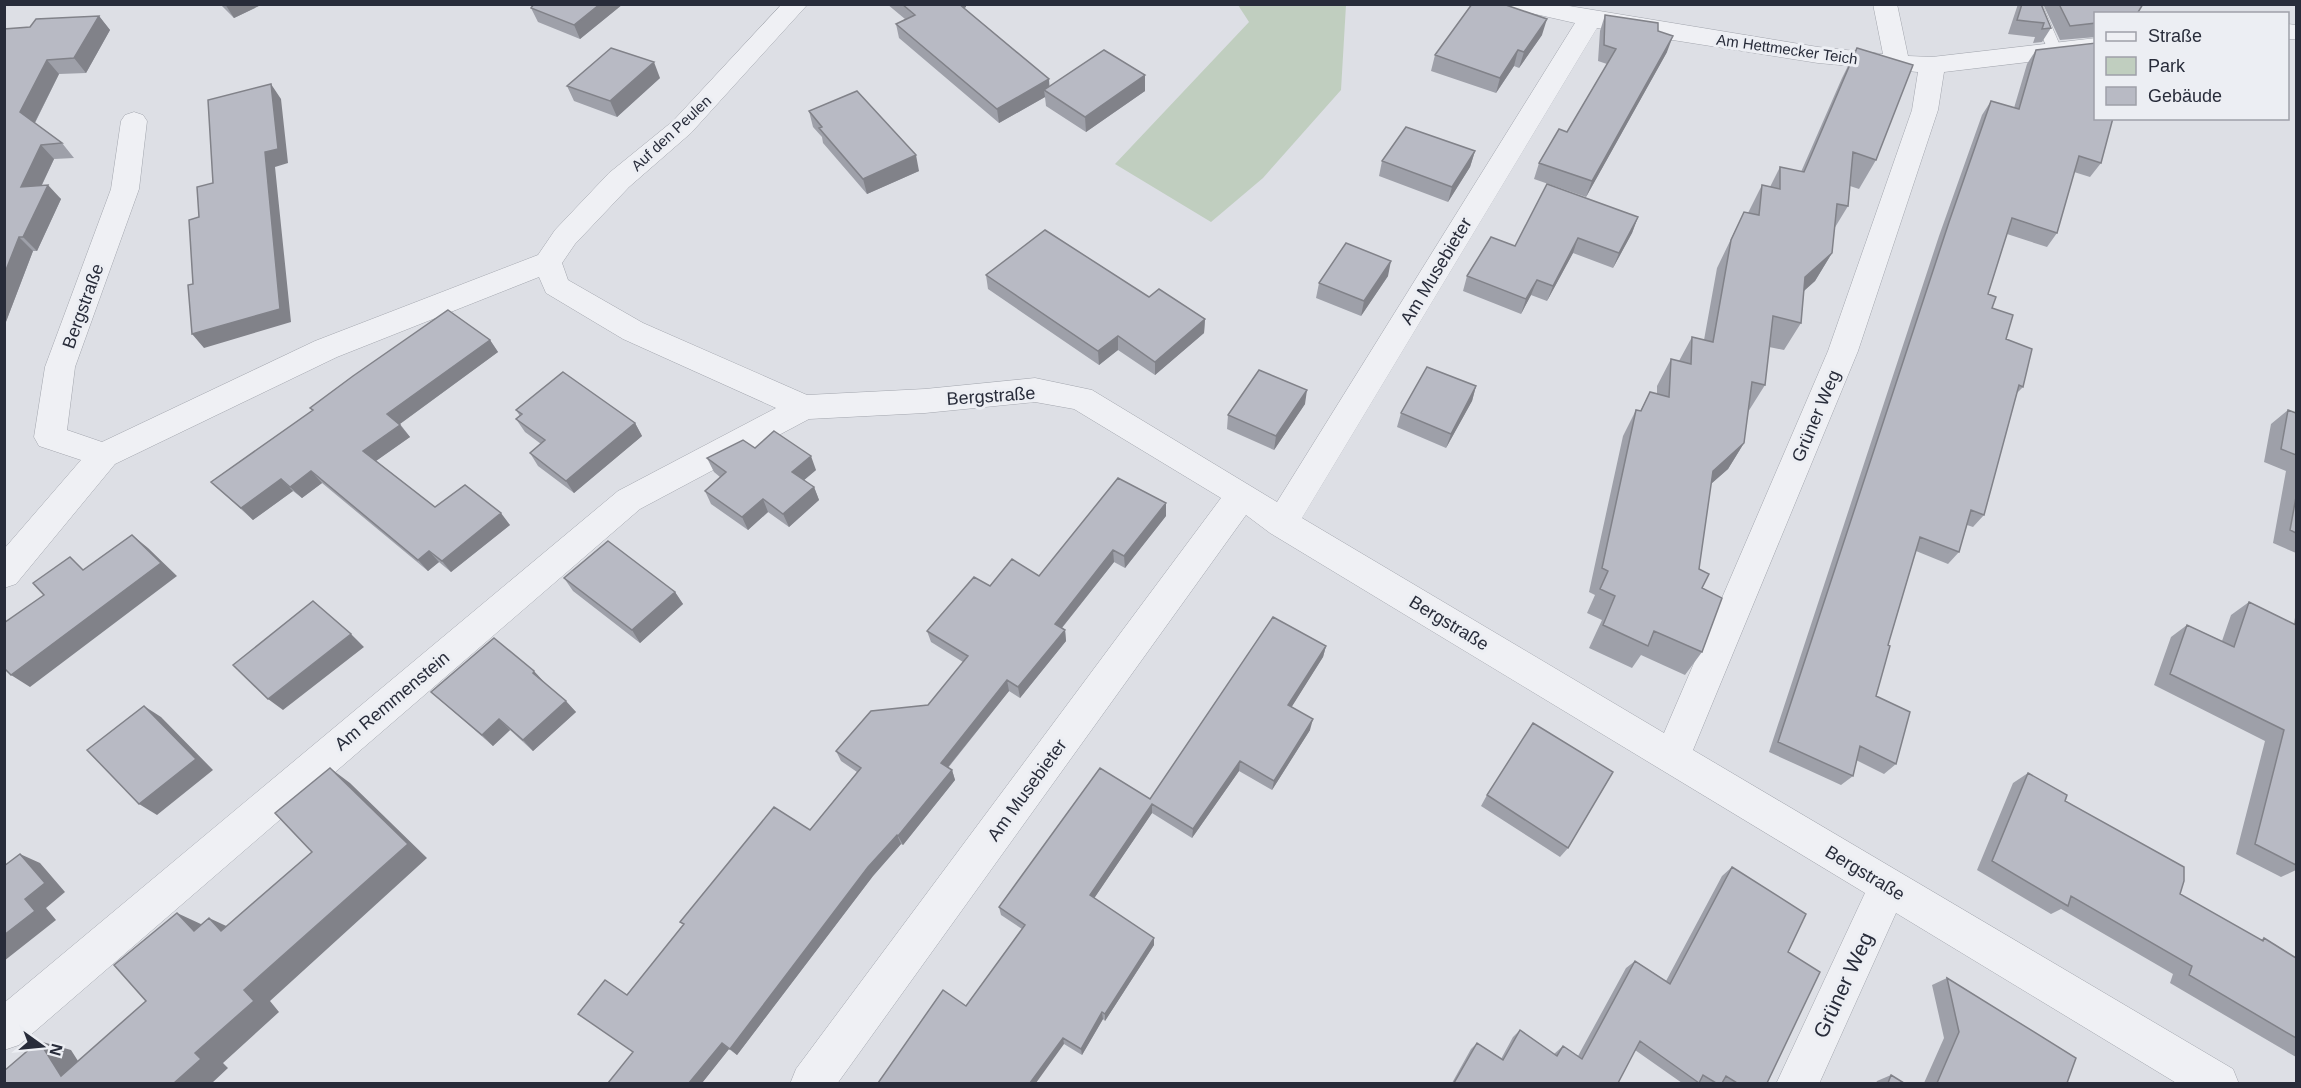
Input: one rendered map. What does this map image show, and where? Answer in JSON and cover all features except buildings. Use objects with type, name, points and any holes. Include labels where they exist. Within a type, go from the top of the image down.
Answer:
[{"type":"street","name":"Auf den Peulen","points":[[548,262],[565,237],[619,180],[682,127],[796,4]]},
{"type":"street","name":"Am Hettmecker Teich","points":[[1521,4],[1590,19],[1818,55],[1897,63],[1932,65],[2094,46]]},
{"type":"street","points":[[1885,4],[1897,63]]},
{"type":"street","name":"Am Musebieter","points":[[1282,523],[1590,19]]},
{"type":"street","name":"Grüner Weg","points":[[1672,757],[1843,351],[1925,110],[1932,65]]},
{"type":"street","name":"Bergstraße","points":[[104,455],[50,437],[60,367],[125,189],[134,121]]},
{"type":"street","name":"Bergstraße","points":[[548,262],[556,286],[633,331],[804,407],[925,401],[1035,390],[1082,398],[1242,495],[1282,523],[2217,1083]]},
{"type":"street","points":[[4,574],[104,455],[326,349],[548,262]]},
{"type":"street","name":"Am Remmenstein","points":[[4,1030],[628,500],[804,407]]},
{"type":"street","name":"Am Musebieter","points":[[811,1083],[1242,495]]},
{"type":"street","name":"Grüner Weg","points":[[1797,1083],[1888,887]]},
{"type":"lane","points":[[2035,4],[2055,50]]},
{"type":"green space","points":[[1238,5],[1346,5],[1341,90],[1263,178],[1211,222],[1115,164],[1249,22]]}]
